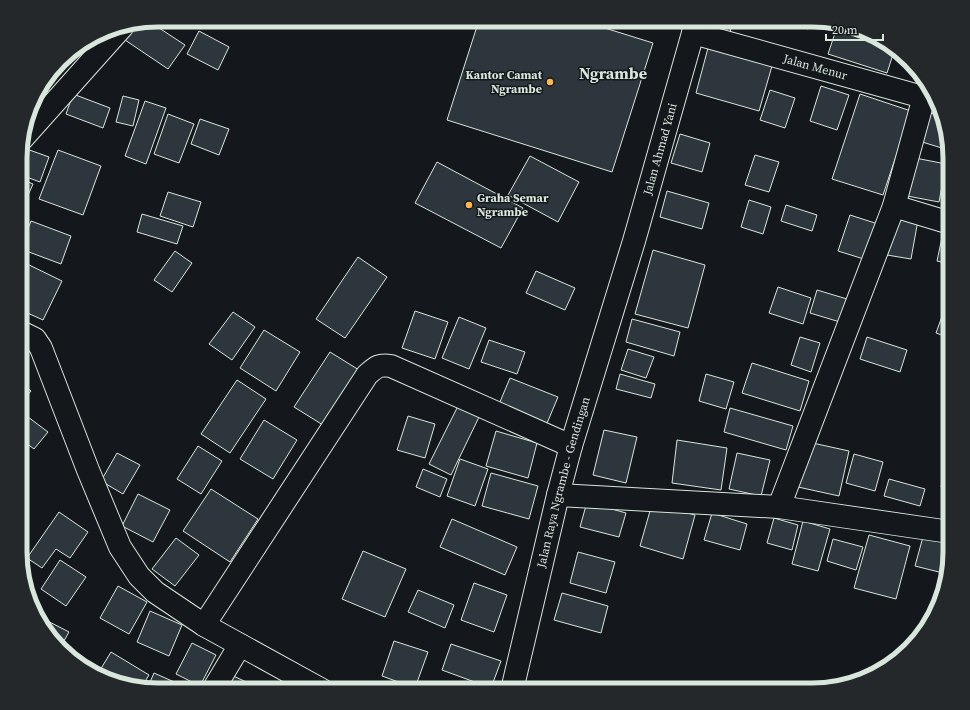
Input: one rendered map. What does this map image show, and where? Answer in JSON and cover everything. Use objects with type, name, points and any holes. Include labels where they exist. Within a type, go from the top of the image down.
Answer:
[{"type":"street","name":"Jalan Menur","points":[[694,27],[774,56],[928,98]]},
{"type":"street","name":"Jalan Ahmad Yani","points":[[623,278],[694,27]]},
{"type":"street","points":[[30,129],[100,41]]},
{"type":"street","points":[[779,507],[894,206],[930,102]]},
{"type":"street","points":[[894,206],[943,221]]},
{"type":"street","name":"Jalan Raya Ngrambe - Gendingan","points":[[514,683],[571,446],[623,278]]},
{"type":"street","points":[[27,335],[35,339],[41,348],[88,470],[120,547],[139,576],[155,592],[204,625],[309,683]]},
{"type":"street","points":[[204,625],[367,375],[375,368],[382,365],[391,366],[571,446]]},
{"type":"street","points":[[558,495],[779,507],[943,531]]},
{"type":"street","points":[[216,683],[240,645]]},
{"type":"building","points":[[158,27],[185,45],[168,69],[125,40],[131,30]]},
{"type":"building","name":"Kantor Camat Ngrambe","points":[[477,27],[602,27],[653,43],[612,172],[447,120]]},
{"type":"building","points":[[714,27],[731,27],[730,32]]},
{"type":"building","points":[[836,30],[862,37],[893,55],[887,73],[828,54]]},
{"type":"building","points":[[199,31],[229,47],[218,70],[187,54]]},
{"type":"building","points":[[708,48],[772,66],[759,111],[696,93]]},
{"type":"building","points":[[821,86],[849,95],[837,130],[810,121]]},
{"type":"building","points":[[770,90],[795,98],[785,128],[760,120]]},
{"type":"building","points":[[73,94],[110,108],[103,128],[66,114]]},
{"type":"building","points":[[860,94],[911,111],[883,195],[832,179]]},
{"type":"building","points":[[123,96],[139,100],[133,126],[116,122]]},
{"type":"building","points":[[145,101],[166,108],[146,164],[125,156]]},
{"type":"building","points":[[928,112],[935,114],[943,148],[919,141]]},
{"type":"building","points":[[168,114],[194,124],[179,163],[154,154]]},
{"type":"building","points":[[200,119],[229,129],[219,155],[191,144]]},
{"type":"building","points":[[680,134],[710,143],[702,172],[671,163]]},
{"type":"building","points":[[28,149],[49,157],[40,182],[27,177]]},
{"type":"building","points":[[58,150],[101,166],[83,215],[39,199]]},
{"type":"building","points":[[755,155],[779,162],[769,192],[745,185]]},
{"type":"building","points":[[530,156],[579,182],[558,222],[508,195]]},
{"type":"building","points":[[910,157],[943,163],[943,180],[939,202],[902,195]]},
{"type":"building","name":"Graha Semar Ngrambe","points":[[437,162],[523,208],[501,248],[415,203]]},
{"type":"building","points":[[27,182],[33,184],[27,198]]},
{"type":"building","points":[[667,191],[709,203],[702,229],[660,217]]},
{"type":"building","points":[[168,192],[201,202],[193,227],[160,216]]},
{"type":"building","points":[[749,200],[771,207],[763,234],[741,227]]},
{"type":"building","points":[[786,205],[817,215],[812,231],[781,221]]},
{"type":"building","points":[[142,214],[183,226],[177,244],[137,232]]},
{"type":"building","points":[[850,215],[878,224],[867,260],[838,251]]},
{"type":"building","points":[[894,216],[918,220],[911,259],[887,255]]},
{"type":"building","points":[[31,221],[71,236],[61,264],[27,251],[27,231]]},
{"type":"building","points":[[943,233],[943,262],[937,261]]},
{"type":"building","points":[[653,250],[705,265],[688,328],[635,314]]},
{"type":"building","points":[[175,251],[192,263],[172,292],[154,280]]},
{"type":"building","points":[[358,257],[387,277],[345,338],[316,319]]},
{"type":"building","points":[[27,264],[62,281],[43,320],[27,313]]},
{"type":"building","points":[[536,271],[575,288],[565,310],[526,293]]},
{"type":"building","points":[[778,287],[811,298],[803,324],[769,313]]},
{"type":"building","points":[[817,290],[847,299],[840,322],[810,313]]},
{"type":"building","points":[[415,311],[448,322],[435,359],[402,348]]},
{"type":"building","points":[[233,312],[255,327],[232,360],[209,344]]},
{"type":"building","points":[[943,314],[943,336],[936,333]]},
{"type":"building","points":[[459,317],[486,328],[469,369],[442,358]]},
{"type":"building","points":[[632,319],[680,332],[674,356],[626,342]]},
{"type":"building","points":[[264,330],[300,352],[276,391],[240,368]]},
{"type":"building","points":[[800,337],[820,343],[811,372],[791,365]]},
{"type":"building","points":[[867,337],[907,350],[900,372],[860,359]]},
{"type":"building","points":[[489,340],[525,352],[517,374],[481,362]]},
{"type":"building","points":[[628,349],[654,357],[646,378],[621,370]]},
{"type":"building","points":[[330,352],[359,370],[323,425],[294,407]]},
{"type":"building","points":[[752,363],[809,381],[800,411],[742,393]]},
{"type":"building","points":[[620,374],[655,384],[651,398],[616,389]]},
{"type":"building","points":[[706,374],[734,382],[726,409],[699,401]]},
{"type":"building","points":[[510,378],[558,397],[545,428],[497,409]]},
{"type":"building","points":[[237,380],[266,399],[230,453],[201,434]]},
{"type":"building","points":[[27,388],[31,391],[27,396]]},
{"type":"building","points":[[459,404],[480,415],[451,475],[429,464]]},
{"type":"building","points":[[730,408],[793,426],[786,450],[724,432]]},
{"type":"building","points":[[27,416],[48,432],[34,449],[27,444]]},
{"type":"building","points":[[408,416],[435,424],[425,458],[397,450]]},
{"type":"building","points":[[264,420],[297,440],[273,479],[240,459]]},
{"type":"building","points":[[604,430],[637,437],[626,483],[593,475]]},
{"type":"building","points":[[496,431],[537,443],[528,478],[486,466]]},
{"type":"building","points":[[677,440],[727,448],[721,490],[672,483]]},
{"type":"building","points":[[808,442],[849,451],[839,496],[798,487]]},
{"type":"building","points":[[198,446],[222,461],[201,494],[177,479]]},
{"type":"building","points":[[117,453],[140,465],[123,494],[101,481]]},
{"type":"building","points":[[737,453],[770,460],[761,496],[729,489]]},
{"type":"building","points":[[854,454],[883,462],[875,491],[846,483]]},
{"type":"building","points":[[460,459],[488,469],[475,506],[447,496]]},
{"type":"building","points":[[423,469],[447,479],[440,497],[416,487]]},
{"type":"building","points":[[491,473],[538,486],[529,519],[482,506]]},
{"type":"building","points":[[889,479],[925,489],[920,506],[884,496]]},
{"type":"building","points":[[211,489],[258,519],[230,562],[183,531]]},
{"type":"building","points":[[138,494],[170,510],[153,542],[122,526]]},
{"type":"building","points":[[587,502],[626,513],[619,537],[580,527]]},
{"type":"building","points":[[652,504],[695,515],[683,559],[640,546]]},
{"type":"building","points":[[59,512],[88,532],[70,558],[56,549],[42,568],[27,558]]},
{"type":"building","points":[[712,513],[747,524],[740,550],[704,540]]},
{"type":"building","points":[[774,518],[798,525],[792,550],[767,543]]},
{"type":"building","points":[[452,519],[517,547],[505,575],[440,547]]},
{"type":"building","points":[[803,521],[830,529],[818,571],[792,564]]},
{"type":"building","points":[[924,533],[943,538],[943,560],[941,572],[915,566]]},
{"type":"building","points":[[869,535],[910,546],[896,599],[854,588]]},
{"type":"building","points":[[176,538],[199,555],[175,586],[152,569]]},
{"type":"building","points":[[833,539],[863,547],[856,570],[827,561]]},
{"type":"building","points":[[363,551],[406,569],[385,617],[342,599]]},
{"type":"building","points":[[578,552],[615,562],[606,593],[570,583]]},
{"type":"building","points":[[60,560],[86,577],[66,606],[41,589]]},
{"type":"building","points":[[474,583],[507,595],[494,632],[461,620]]},
{"type":"building","points":[[118,586],[147,602],[129,634],[100,618]]},
{"type":"building","points":[[418,590],[454,605],[445,628],[408,612]]},
{"type":"building","points":[[562,593],[608,606],[601,633],[554,620]]},
{"type":"building","points":[[150,611],[182,625],[169,656],[137,642]]},
{"type":"building","points":[[47,620],[69,632],[63,642]]},
{"type":"building","points":[[394,641],[428,652],[417,683],[401,683],[382,676]]},
{"type":"building","points":[[192,643],[216,655],[202,683],[194,683],[176,674]]},
{"type":"building","points":[[451,644],[501,661],[493,683],[477,683],[442,670]]},
{"type":"building","points":[[111,652],[149,675],[145,682],[116,676],[101,669]]},
{"type":"building","points":[[154,673],[176,683],[150,683]]},
{"type":"building","points":[[229,674],[248,683],[224,683]]},
{"type":"place","name":"Kantor Camat Ngrambe","points":[[550,82]]},
{"type":"place","name":"Graha Semar Ngrambe","points":[[469,205]]},
{"type":"district","name":"Ngrambe","points":[[613,73]]}]
